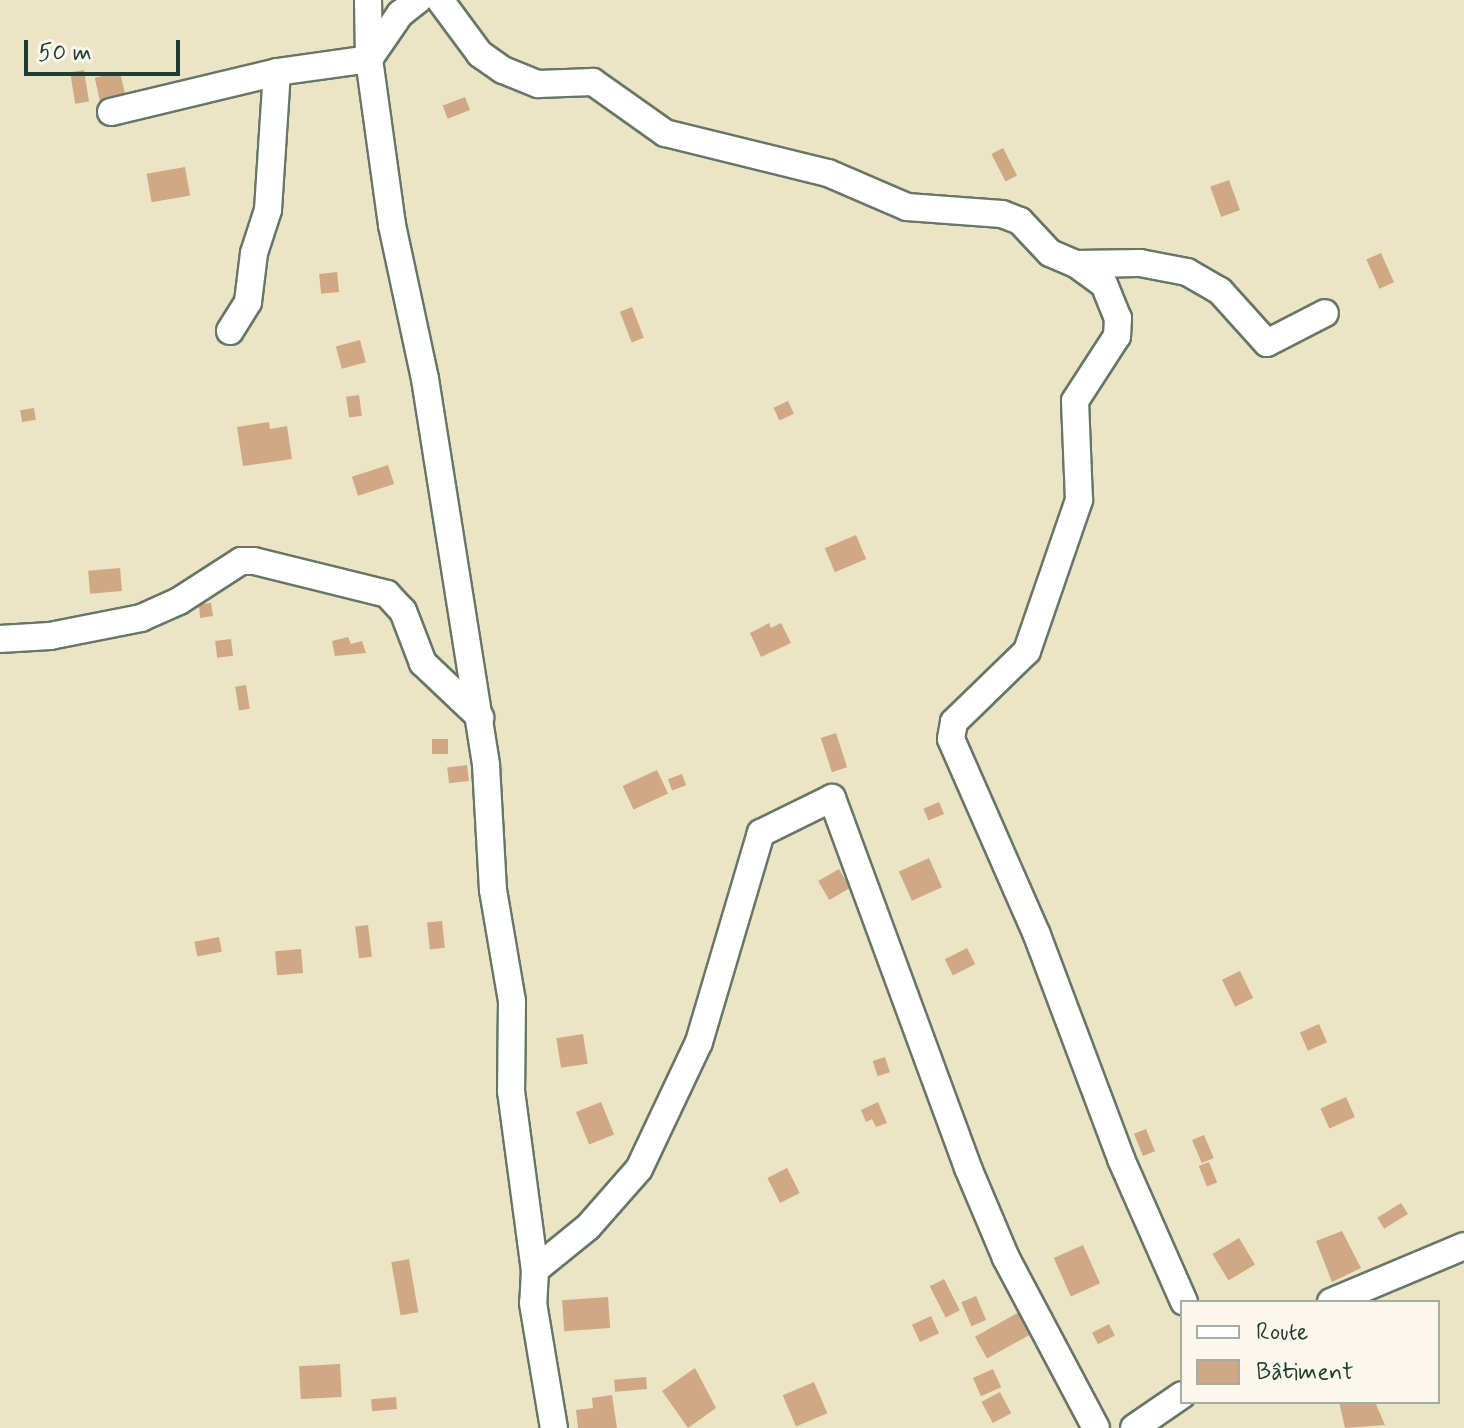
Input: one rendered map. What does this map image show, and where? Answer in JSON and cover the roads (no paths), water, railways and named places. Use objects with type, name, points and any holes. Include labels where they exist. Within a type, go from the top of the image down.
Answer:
[{"type":"street","points":[[368,0],[369,59],[392,225],[425,379],[480,717],[493,890],[512,1001],[511,1091],[535,1270],[534,1316],[554,1428]]},
{"type":"street","points":[[111,112],[277,72],[369,59],[400,14],[418,0]]},
{"type":"street","points":[[440,0],[480,54],[528,82],[593,82],[665,133],[828,173],[887,201],[1002,214],[1020,221],[1050,253],[1076,264],[1104,284],[1118,318],[1117,336],[1075,401],[1079,500],[1027,651],[954,722],[951,739],[1037,935],[1121,1159],[1183,1300]]},
{"type":"street","points":[[230,331],[248,302],[254,253],[268,210],[277,72]]},
{"type":"street","points":[[1076,264],[1140,263],[1205,279],[1267,343],[1325,313]]},
{"type":"street","points":[[0,639],[50,636],[141,618],[179,601],[241,561],[254,561],[387,594],[403,611],[423,663],[480,717]]},
{"type":"street","points":[[535,1270],[588,1227],[639,1169],[699,1042],[761,833],[832,798],[968,1168],[1006,1258],[1096,1428]]},
{"type":"street","points":[[1336,1300],[1464,1246]]},
{"type":"street","points":[[1134,1428],[1180,1396]]}]
